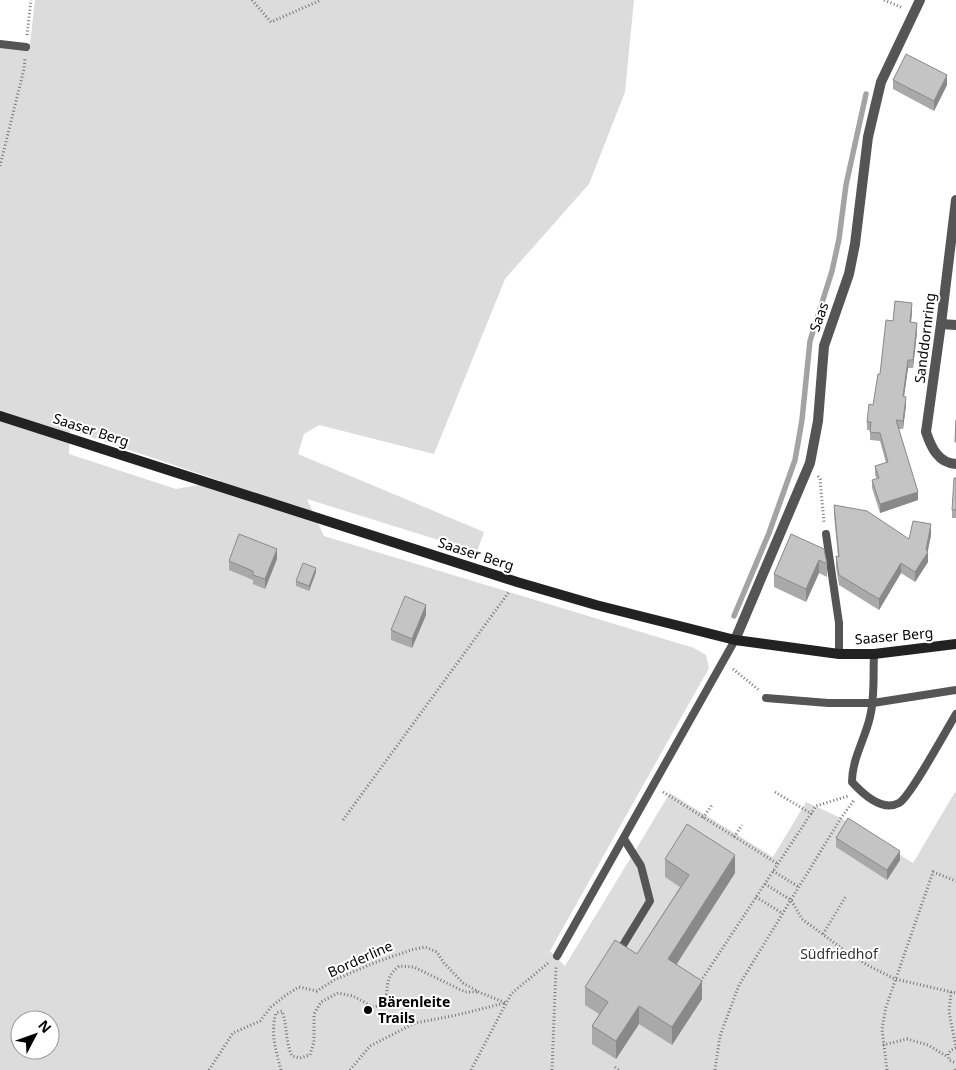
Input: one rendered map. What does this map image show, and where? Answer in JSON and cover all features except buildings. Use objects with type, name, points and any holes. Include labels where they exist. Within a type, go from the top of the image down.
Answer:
[{"type":"street","name":"Saas","points":[[736,640],[810,464],[818,420],[824,346],[850,266],[855,244],[868,137],[881,82],[920,0]]},
{"type":"street","name":"Sanddornring","points":[[956,200],[942,324],[926,432],[930,445],[936,454],[951,464],[956,464]]},
{"type":"street","points":[[942,324],[956,325]]},
{"type":"street","name":"Saaser Berg","points":[[0,416],[517,582],[596,605],[736,640],[839,654],[874,654],[956,644]]},
{"type":"lane","points":[[0,44],[26,47]]},
{"type":"lane","points":[[826,534],[839,623],[839,654]]},
{"type":"lane","points":[[557,956],[736,640]]},
{"type":"lane","points":[[874,654],[870,719],[852,770],[852,782],[860,791],[873,800],[887,805],[900,802],[910,790],[956,714]]},
{"type":"lane","points":[[766,698],[828,703],[872,703],[956,690]]},
{"type":"lane","points":[[620,950],[650,901],[641,866],[624,838]]},
{"type":"path","points":[[0,166],[24,69],[31,0]]},
{"type":"path","points":[[252,0],[271,22],[321,0]]},
{"type":"path","points":[[884,0],[913,13]]},
{"type":"path","points":[[810,464],[820,479],[826,534]]},
{"type":"path","points":[[344,820],[517,582]]},
{"type":"path","points":[[724,661],[766,698]]},
{"type":"path","points":[[654,786],[778,864]]},
{"type":"path","points":[[698,985],[816,806],[860,791]]},
{"type":"path","points":[[715,1070],[720,1036],[739,985],[841,818],[860,791]]},
{"type":"path","points":[[775,792],[812,814]]},
{"type":"path","points":[[704,818],[712,805]]},
{"type":"path","points":[[734,837],[742,825]]},
{"type":"path","points":[[773,871],[799,887]]},
{"type":"path","points":[[886,1070],[882,1028],[886,1007],[933,872],[956,881]]},
{"type":"path","points":[[764,884],[791,900],[802,919],[869,966],[895,979],[956,993]]},
{"type":"path","points":[[823,934],[846,896]]},
{"type":"path","points":[[756,897],[782,913]]},
{"type":"path","name":"Borderline","points":[[209,1070],[233,1033],[260,1020],[271,1007],[286,995],[300,988],[318,991],[334,980],[411,950],[425,948],[437,952],[444,963],[463,983],[506,1003]]},
{"type":"path","points":[[471,1070],[511,994],[557,956]]},
{"type":"path","points":[[552,1070],[557,956]]},
{"type":"path","points":[[281,1070],[274,1048],[276,1013],[282,1011],[287,1025],[287,1045],[292,1056],[300,1058],[310,1055],[314,1042],[314,1014],[321,1002],[338,993],[353,996],[373,1007],[382,1005],[386,998],[387,980],[391,973],[399,966],[414,967],[465,992],[479,992]]},
{"type":"path","points":[[948,1057],[951,1050],[956,1048],[949,1012],[951,992]]},
{"type":"path","points":[[350,1070],[370,1046],[415,1023],[506,1003]]},
{"type":"path","points":[[883,1045],[907,1039],[928,1045],[948,1057],[952,1063],[956,1063]]},
{"type":"path","points":[[615,1067],[619,1070]]},
{"type":"green space","name":"Südfriedhof","points":[[35,0],[634,0],[625,92],[589,184],[505,279],[434,454],[319,425],[304,434],[298,454],[484,532],[477,552],[307,499],[324,536],[694,648],[706,655],[709,668],[550,951],[565,966],[670,793],[773,857],[806,802],[841,818],[913,863],[955,792],[956,1070],[0,1070],[0,41],[30,44]],"holes":[[[70,430],[221,481],[176,489],[69,454]]]},
{"type":"waterway","points":[[734,616],[769,533],[795,460],[802,420],[810,341],[832,271],[839,239],[846,185],[866,94]]},
{"type":"place","name":"Bärenleite Trails","points":[[368,1010]]}]
